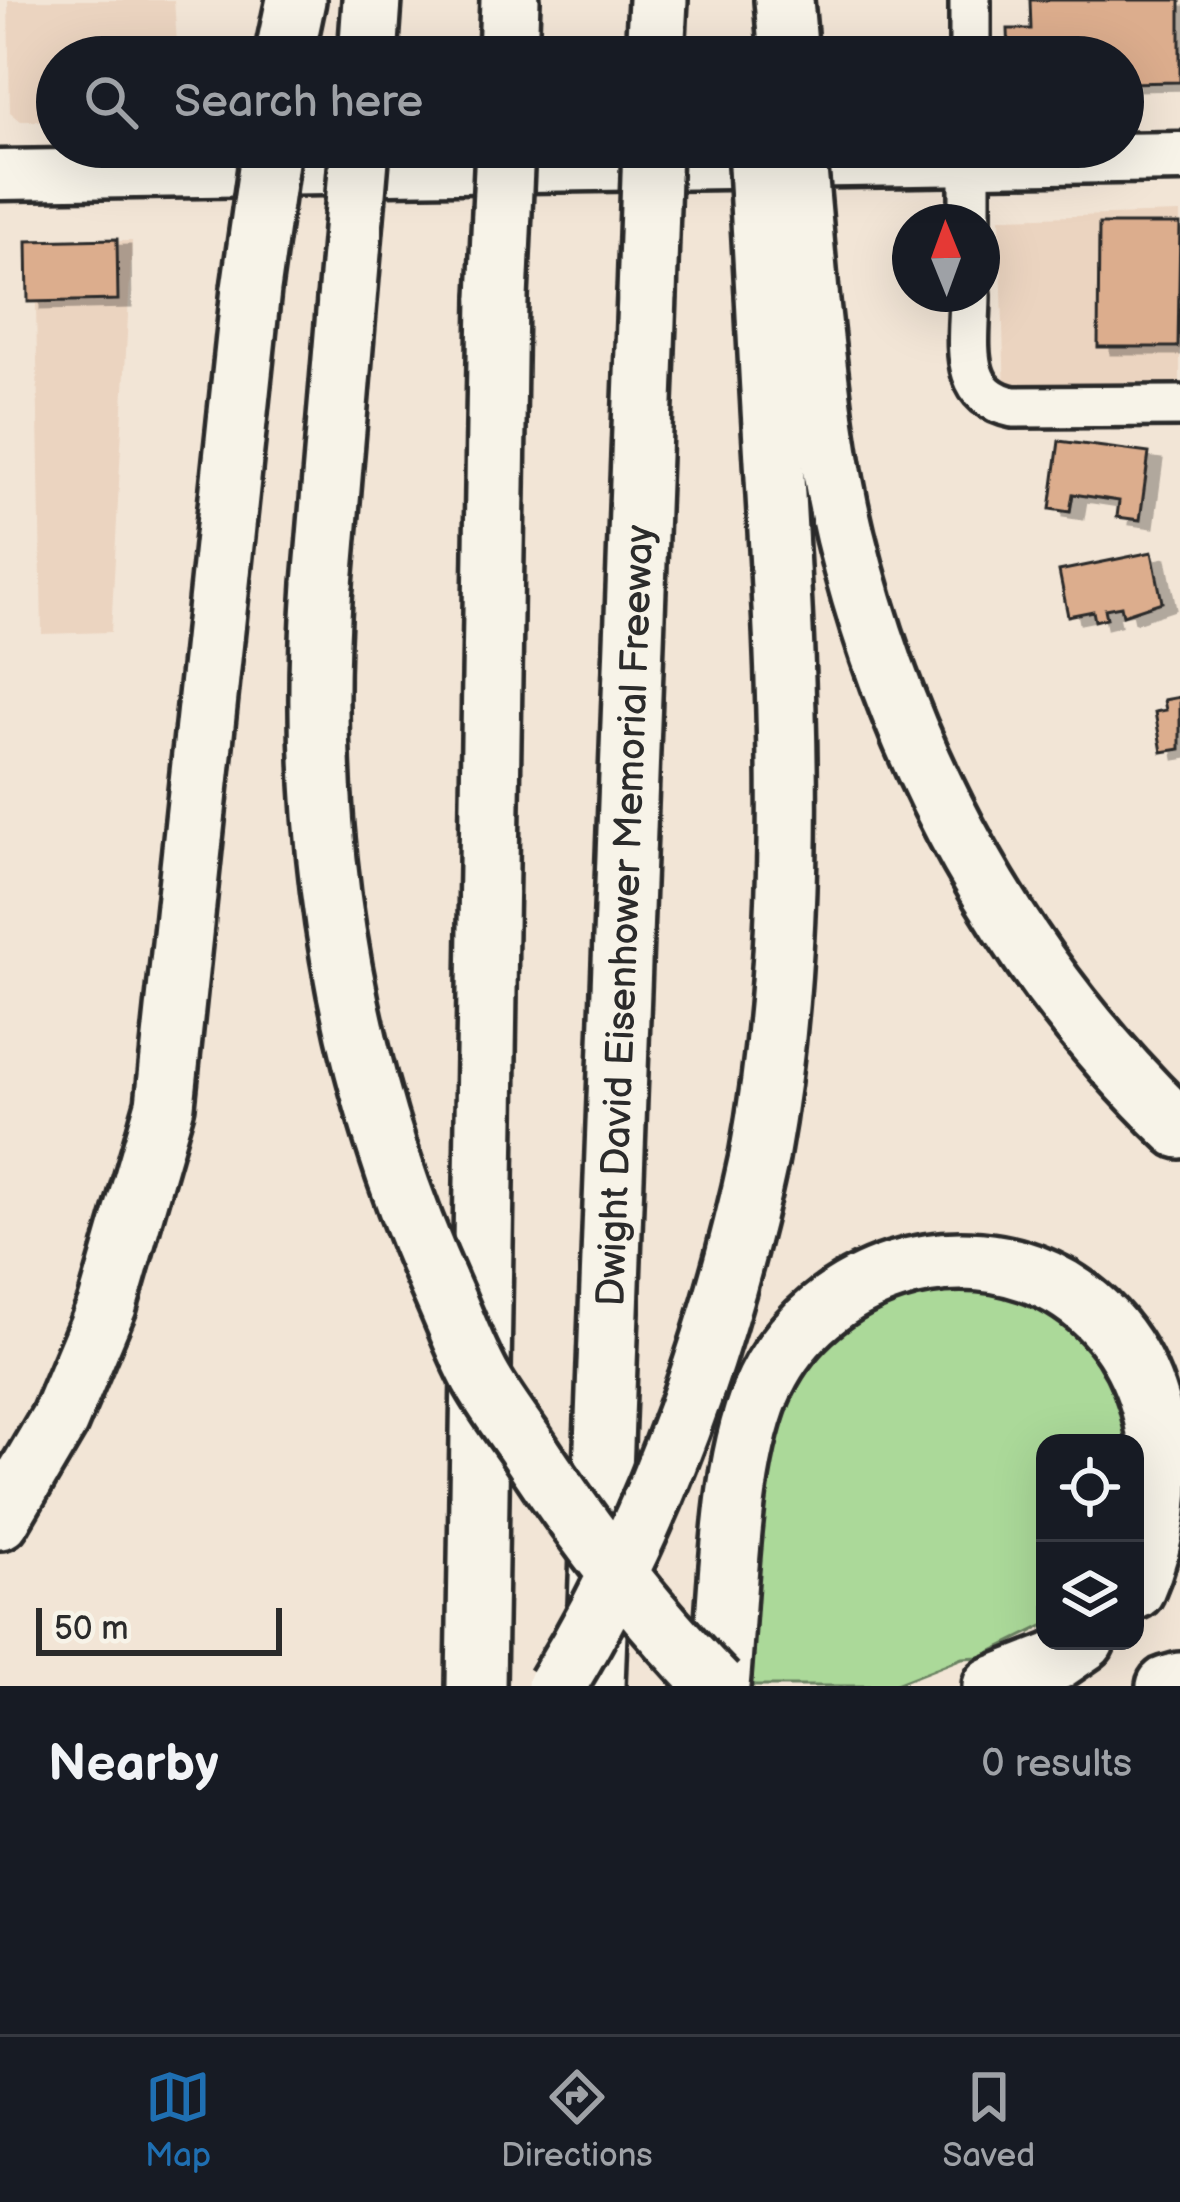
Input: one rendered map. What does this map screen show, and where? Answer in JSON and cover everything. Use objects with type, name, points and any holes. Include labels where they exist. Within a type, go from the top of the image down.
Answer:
[{"type":"highway","points":[[0,1520],[59,1420],[107,1306],[165,1106],[251,289],[269,168]]},
{"type":"highway","points":[[358,168],[323,584],[318,773],[330,908],[352,1030],[385,1149],[480,1376],[610,1568],[718,1686]]},
{"type":"highway","points":[[476,1686],[504,168]]},
{"type":"highway","name":"Dwight David Eisenhower Memorial Freeway","points":[[595,1686],[651,168]]},
{"type":"highway","points":[[762,168],[787,294],[822,404],[845,534],[886,679],[911,742],[961,841],[1016,934],[1104,1049],[1180,1129]]},
{"type":"highway","points":[[556,1686],[632,1543],[684,1422],[727,1290],[759,1157],[781,996],[788,858],[787,294],[795,168]]},
{"type":"highway","points":[[718,1686],[741,1462],[752,1414],[767,1379],[805,1326],[834,1299],[867,1280],[907,1267],[989,1263],[1024,1271],[1060,1287],[1117,1334],[1137,1362],[1163,1420],[1169,1481],[1160,1540],[1144,1572]]},
{"type":"highway","points":[[992,1686],[1072,1650]]},
{"type":"highway","points":[[1166,1686],[1180,1682]]},
{"type":"main road","points":[[1144,156],[1180,157]]},
{"type":"main road","points":[[0,175],[323,168]]},
{"type":"street","points":[[970,0],[970,36]]},
{"type":"street","points":[[970,168],[970,204]]},
{"type":"street","points":[[970,312],[974,385],[992,403],[1012,407],[1180,406]]},
{"type":"shaded area","points":[[8,0],[174,0],[177,36],[36,36],[36,121],[21,121],[10,112]]},
{"type":"shaded area","points":[[1180,213],[1180,400],[1005,399],[1000,218]]},
{"type":"shaded area","points":[[132,241],[111,632],[42,634],[35,250],[42,242]]},
{"type":"green space","points":[[918,1289],[994,1289],[1055,1318],[1088,1343],[1111,1371],[1132,1434],[1036,1434],[1036,1629],[980,1657],[962,1658],[891,1686],[754,1686],[741,1675],[776,1419],[814,1350],[847,1321]]},
{"type":"building","points":[[1030,0],[1180,0],[1180,82],[1144,83],[1144,36],[1008,36],[1008,29],[1031,29]]},
{"type":"building","points":[[1099,224],[1180,224],[1178,347],[1098,347]]},
{"type":"building","points":[[117,239],[118,300],[28,302],[27,241]]},
{"type":"building","points":[[1059,441],[1149,453],[1140,520],[1117,517],[1119,501],[1073,494],[1070,512],[1050,509]]},
{"type":"building","points":[[1152,552],[1162,602],[1123,615],[1121,606],[1105,609],[1107,618],[1095,621],[1093,611],[1068,616],[1059,571]]},
{"type":"building","points":[[1180,697],[1180,749],[1162,752],[1155,712],[1166,710],[1164,700]]}]
